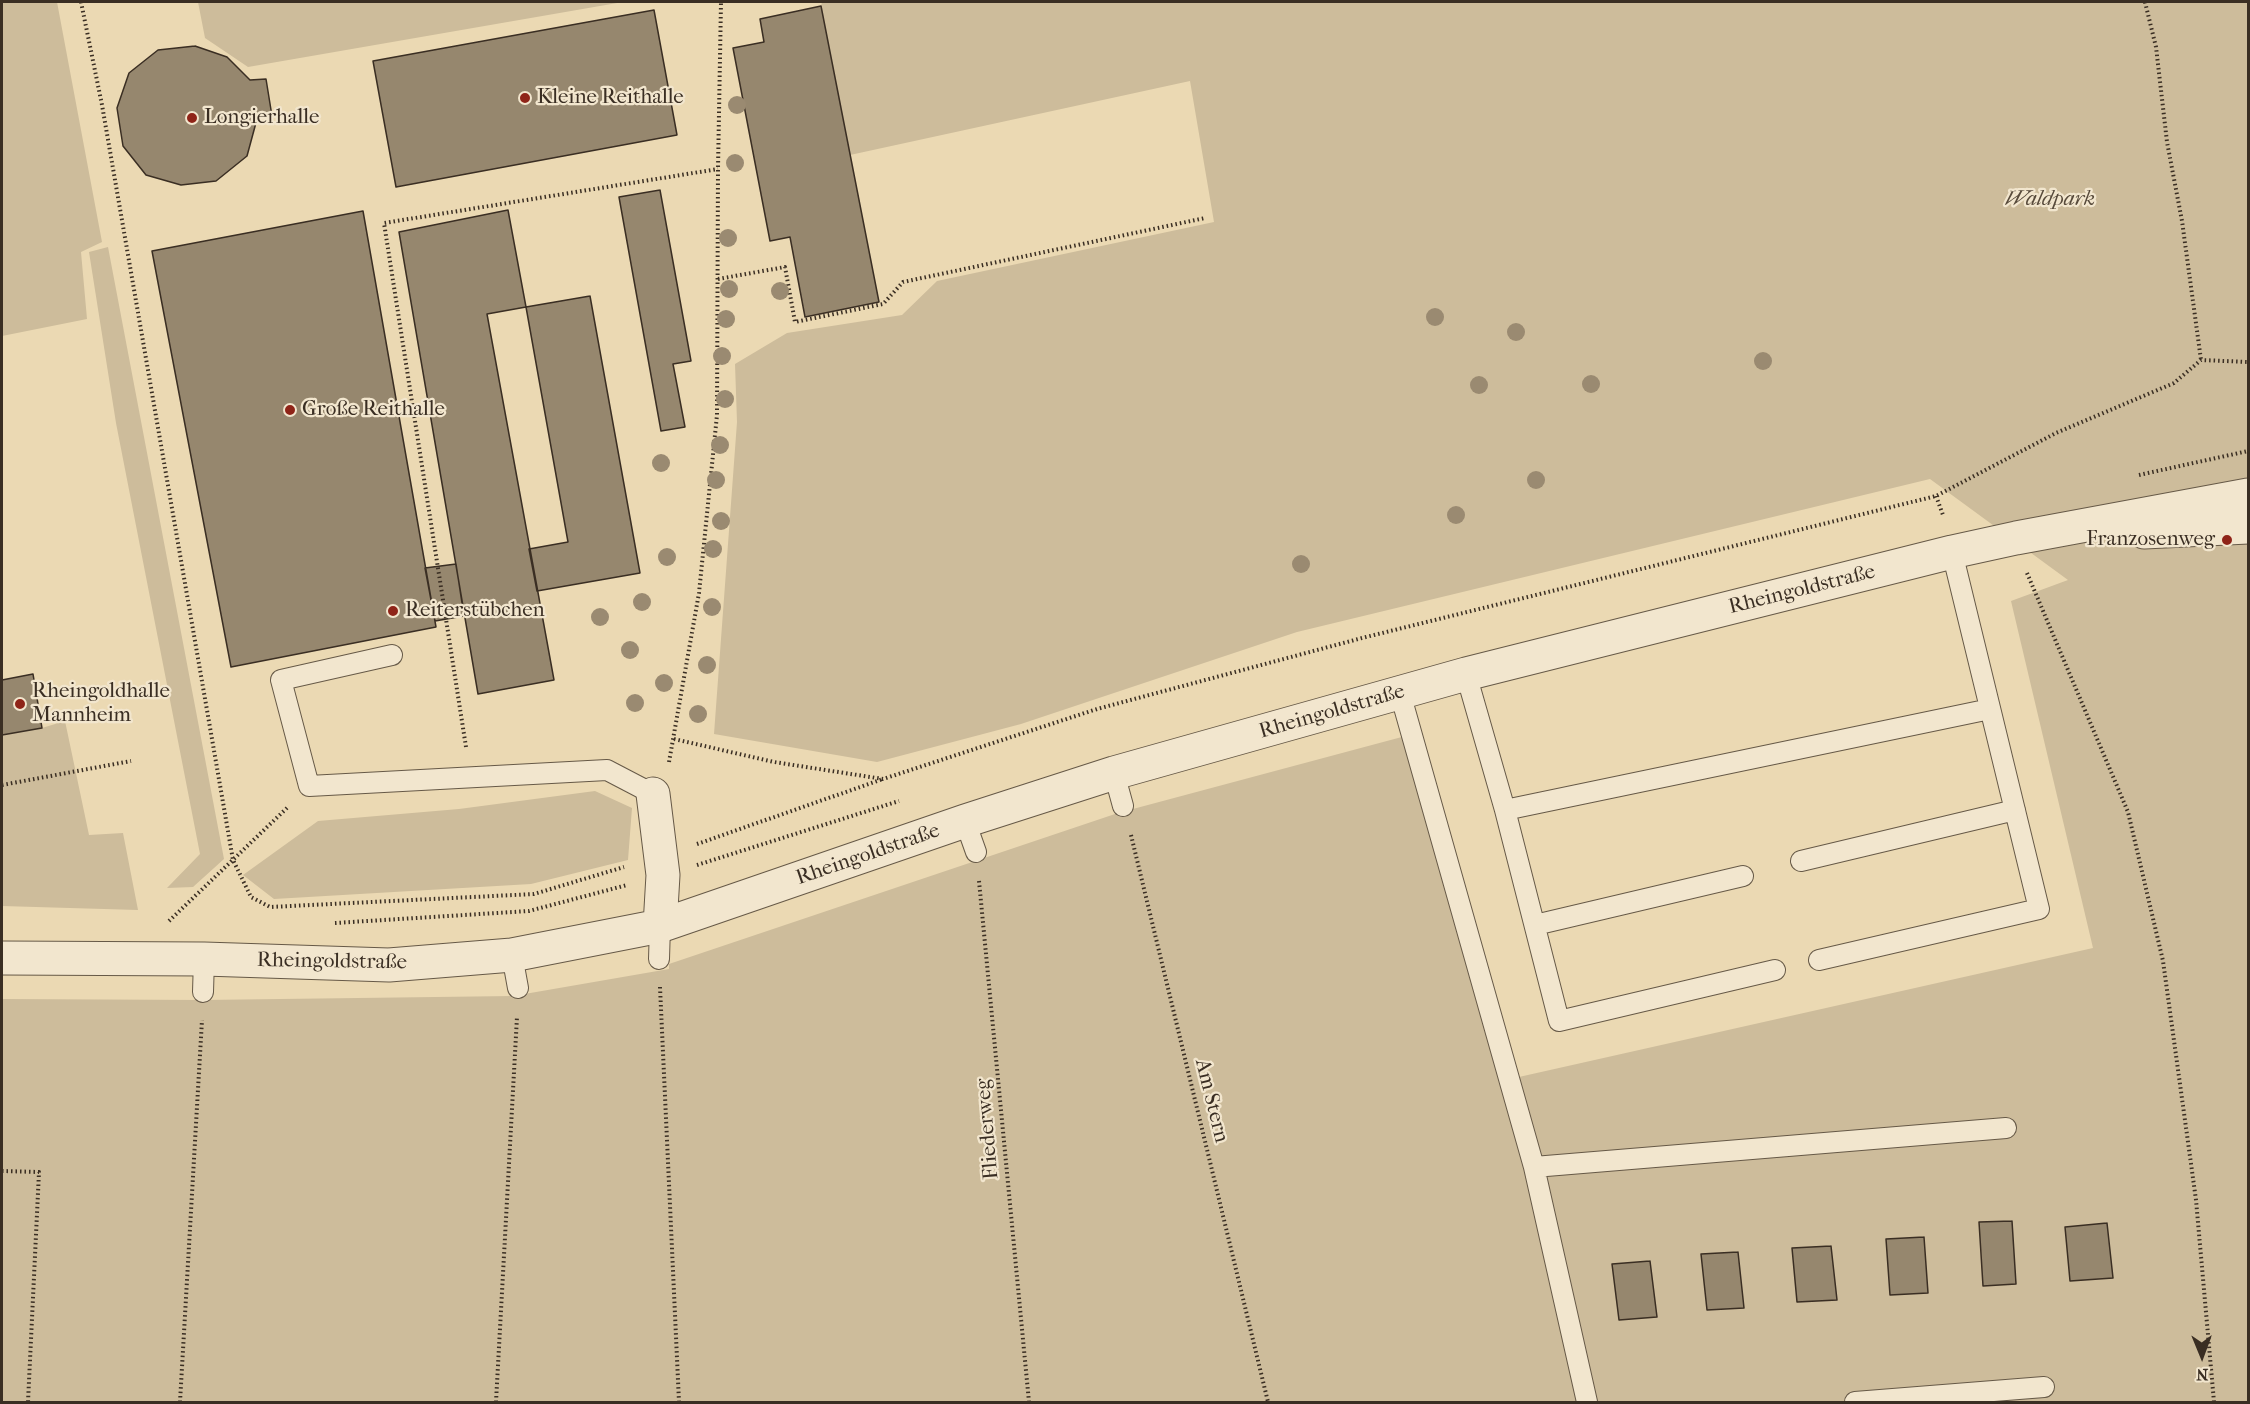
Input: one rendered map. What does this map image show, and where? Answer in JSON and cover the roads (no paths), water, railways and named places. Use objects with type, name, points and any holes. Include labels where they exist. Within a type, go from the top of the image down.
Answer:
[{"type":"street","points":[[2016,538],[2248,495]]},
{"type":"street","points":[[2016,538],[2248,527]]},
{"type":"street","name":"Rheingoldstraße","points":[[2,958],[204,959],[389,965],[512,955],[660,926],[965,821],[1114,773],[1466,674],[2016,538]]},
{"type":"street","points":[[653,794],[663,866],[660,926]]},
{"type":"lane","points":[[1819,960],[2039,909],[1952,552]]},
{"type":"lane","points":[[392,656],[281,680],[309,786],[607,770],[653,794]]},
{"type":"lane","points":[[1466,674],[1505,810],[1559,1021],[1775,970]]},
{"type":"lane","points":[[1400,693],[1534,1167],[1587,1402]]},
{"type":"lane","points":[[1505,810],[1990,709]]},
{"type":"lane","points":[[1114,773],[1123,806]]},
{"type":"lane","points":[[1801,861],[2015,810]]},
{"type":"lane","points":[[965,821],[976,852]]},
{"type":"lane","points":[[1534,925],[1743,876]]},
{"type":"lane","points":[[659,959],[660,926]]},
{"type":"lane","points":[[512,955],[518,988]]},
{"type":"lane","points":[[203,992],[204,959]]},
{"type":"lane","points":[[1534,1167],[2006,1128]]},
{"type":"lane","points":[[1855,1402],[2044,1386]]},
{"type":"place","name":"Kleine Reithalle","points":[[525,98]]},
{"type":"place","name":"Longierhalle","points":[[192,118]]},
{"type":"place","name":"Große Reithalle","points":[[290,410]]},
{"type":"place","name":"Franzosenweg","points":[[2227,540]]},
{"type":"place","name":"Reiterstübchen","points":[[393,611]]},
{"type":"place","name":"Rheingoldhalle Mannheim","points":[[20,704]]},
{"type":"park label","name":"Waldpark","points":[[2050,200]]}]
